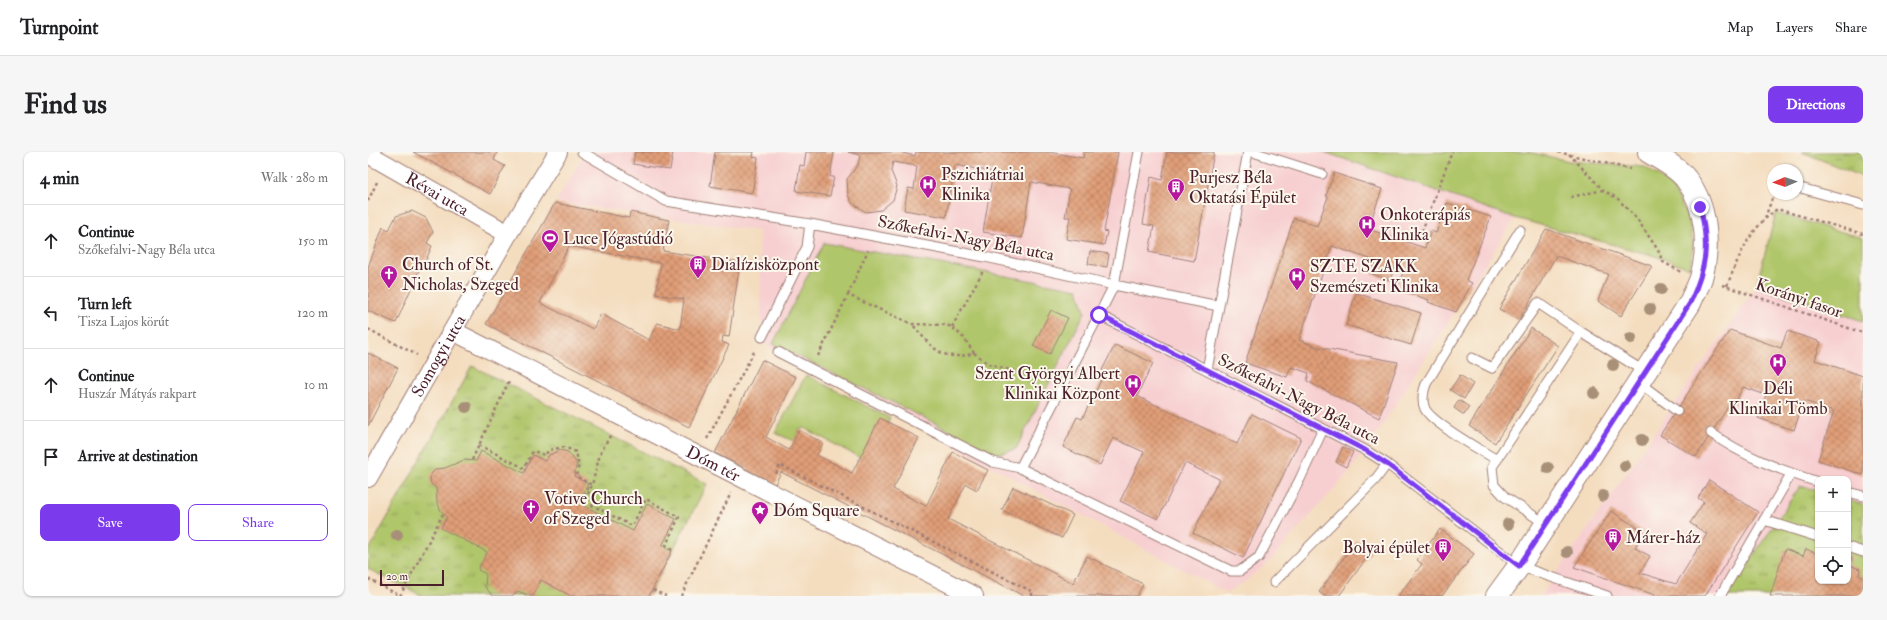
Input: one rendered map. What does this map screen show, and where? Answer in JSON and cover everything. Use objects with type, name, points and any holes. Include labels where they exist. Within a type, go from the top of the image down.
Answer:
[{"type":"street","name":"Somogyi utca","points":[[368,478],[508,234],[558,152]]},
{"type":"street","points":[[1497,596],[1519,566],[1690,303],[1701,278],[1706,251],[1706,228],[1700,207],[1686,178],[1671,165],[1649,152]]},
{"type":"street","name":"Révai utca","points":[[368,154],[508,234]]},
{"type":"street","name":"Dóm tér","points":[[453,330],[974,596]]},
{"type":"lane","name":"Szőkefalvi-Nagy Béla utca","points":[[582,152],[666,201],[810,224],[874,236],[1219,306]]},
{"type":"lane","points":[[1020,468],[1114,285],[1140,152]]},
{"type":"lane","points":[[1207,370],[1248,152]]},
{"type":"lane","points":[[1253,152],[1322,174]]},
{"type":"lane","points":[[1803,189],[1863,205]]},
{"type":"lane","points":[[762,337],[807,247],[810,224]]},
{"type":"lane","points":[[1497,460],[1435,420],[1425,408],[1423,392],[1426,384],[1520,230]]},
{"type":"lane","points":[[1472,358],[1492,368],[1538,303],[1581,332],[1641,377],[1677,411]]},
{"type":"lane","name":"Szőkefalvi-Nagy Béla utca","points":[[1099,315],[1365,450],[1387,464],[1519,566],[1606,596]]},
{"type":"lane","points":[[1546,524],[1505,497],[1494,485],[1492,467],[1581,332]]},
{"type":"lane","points":[[778,352],[993,462],[1020,468],[1231,571],[1240,572],[1259,557],[1300,479],[1323,429]]},
{"type":"lane","points":[[1710,434],[1745,455],[1791,474],[1815,481]]},
{"type":"lane","points":[[1274,582],[1375,480],[1387,464]]},
{"type":"lane","points":[[1720,596],[1791,474]]},
{"type":"lane","points":[[1851,493],[1863,496]]},
{"type":"lane","points":[[1764,520],[1815,536]]},
{"type":"lane","points":[[1851,548],[1863,552]]},
{"type":"path","points":[[1422,231],[1452,152]]},
{"type":"path","points":[[1558,152],[1630,169]]},
{"type":"path","points":[[1569,154],[1603,190],[1618,199],[1637,219],[1658,250],[1663,262],[1675,269],[1701,278]]},
{"type":"path","points":[[1571,197],[1603,190]]},
{"type":"path","points":[[1765,218],[1772,200]]},
{"type":"path","points":[[1765,218],[1777,209],[1863,234]]},
{"type":"path","name":"Korányi fasor","points":[[1765,218],[1741,251],[1727,286],[1863,333]]},
{"type":"path","points":[[812,369],[848,295],[874,236]]},
{"type":"path","points":[[952,327],[983,270]]},
{"type":"path","points":[[848,295],[912,324],[946,325],[952,327],[964,338],[974,353],[989,364],[1063,385]]},
{"type":"path","points":[[912,324],[929,343],[944,355],[960,358],[974,353]]},
{"type":"path","points":[[368,329],[434,364]]},
{"type":"path","points":[[699,456],[751,358]]},
{"type":"path","points":[[472,460],[500,400]]},
{"type":"path","points":[[479,444],[524,468],[533,452],[545,455],[549,450],[564,447],[576,452],[579,465],[576,476],[590,484],[582,500],[632,526],[646,499],[679,517],[666,545],[673,550]]},
{"type":"path","points":[[584,506],[603,450]]},
{"type":"path","points":[[775,476],[780,465],[1032,592],[1031,596]]},
{"type":"path","points":[[681,596],[740,477]]},
{"type":"path","points":[[368,579],[400,596],[443,514]]},
{"type":"path","points":[[653,590],[666,596]]},
{"type":"shaded area","name":"Szent Györgyi Albert Klinikai Központ","points":[[585,152],[1324,152],[1515,218],[1381,427],[1350,471],[1269,562],[1248,579],[1227,593],[762,343],[759,231],[556,202]]},
{"type":"shaded area","name":"Déli Klinikai Tömb","points":[[1781,251],[1863,274],[1863,596],[1541,596]]},
{"type":"green space","points":[[1324,152],[1528,152],[1569,161],[1645,167],[1671,185],[1689,220],[1693,245],[1690,268],[1655,256],[1515,218]]},
{"type":"green space","points":[[1802,152],[1863,152],[1863,177]]},
{"type":"green space","points":[[1776,213],[1863,238],[1863,321],[1756,286]]},
{"type":"green space","points":[[824,243],[1078,289],[1085,312],[1016,449],[998,454],[773,344]]},
{"type":"green space","points":[[472,366],[707,484],[649,596],[423,596],[368,569],[368,552]]},
{"type":"green space","points":[[806,375],[890,418],[868,462],[804,428],[799,430],[794,441],[775,433]]},
{"type":"green space","points":[[1800,486],[1815,490],[1815,584],[1851,584],[1851,501],[1863,505],[1863,596],[1726,596]]},
{"type":"building","points":[[413,152],[497,152],[494,160],[505,166],[490,194]]},
{"type":"building","points":[[635,152],[673,152],[670,170],[633,164]]},
{"type":"building","points":[[715,152],[754,152],[753,157],[758,158],[752,193],[710,186]]},
{"type":"building","points":[[806,152],[834,152],[830,177],[834,177],[830,196],[796,191],[800,165],[804,166]]},
{"type":"building","name":"Pszichiátriai Klinika","points":[[848,152],[899,152],[915,156],[916,152],[1049,152],[1083,158],[1084,152],[1118,152],[1104,231],[1107,232],[1104,245],[1066,239],[1070,217],[1065,217],[1070,189],[1031,182],[1022,238],[983,232],[993,172],[955,165],[946,217],[904,210],[908,188],[914,189],[917,166],[893,162],[891,171],[897,186],[893,200],[881,210],[866,212],[852,203],[848,195],[847,179],[858,165],[860,155]]},
{"type":"building","name":"Purjesz Béla Oktatási Épület","points":[[1167,152],[1214,152],[1194,261],[1149,252],[1154,226],[1143,224],[1151,177],[1162,180]]},
{"type":"building","points":[[1334,173],[1382,189],[1368,229],[1425,248],[1431,231],[1436,233],[1447,203],[1491,217],[1466,280],[1472,283],[1456,312],[1428,302],[1429,300],[1397,289],[1403,272],[1394,269],[1390,280],[1372,274],[1376,261],[1332,246],[1299,340],[1318,347],[1398,362],[1379,418],[1307,381],[1309,373],[1291,367],[1287,377],[1245,363],[1294,218],[1317,226],[1328,197],[1326,196]]},
{"type":"building","points":[[555,203],[629,218],[630,212],[669,220],[663,251],[740,263],[729,337],[723,336],[722,342],[729,345],[689,427],[486,324]],"holes":[[[569,246],[661,263],[656,294],[684,299],[680,329],[657,323],[649,340],[601,314],[593,329],[540,303]]]},
{"type":"building","name":"Church of St. Nicholas, Szeged","points":[[412,211],[426,218],[433,232],[427,243],[432,246],[425,262],[423,261],[396,323],[368,311],[368,267],[383,227],[389,230],[396,216]]},
{"type":"building","points":[[1546,229],[1652,266],[1621,316],[1598,301],[1608,274],[1556,256],[1519,320],[1499,309]]},
{"type":"building","points":[[1090,251],[1109,254],[1107,267],[1088,264]]},
{"type":"building","points":[[1356,293],[1421,313],[1411,345],[1346,325]]},
{"type":"building","points":[[1051,310],[1068,318],[1050,354],[1033,346]]},
{"type":"building","points":[[1531,328],[1558,346],[1495,443],[1469,426]]},
{"type":"building","points":[[1730,330],[1781,348],[1787,331],[1821,342],[1815,360],[1863,376],[1863,475],[1818,460],[1834,411],[1804,401],[1794,430],[1758,418],[1766,395],[1743,387],[1735,403],[1731,402],[1696,457],[1660,435]]},
{"type":"building","points":[[1115,345],[1153,363],[1137,396],[1237,444],[1252,414],[1301,438],[1243,558],[1193,533],[1219,479],[1185,463],[1158,519],[1120,501],[1144,452],[1113,438],[1100,465],[1063,447],[1077,417],[1082,419],[1105,372],[1102,370]]},
{"type":"building","points":[[368,353],[398,368],[368,426]]},
{"type":"building","points":[[762,360],[796,377],[766,437],[789,450],[799,430],[823,443],[817,455],[852,473],[880,418],[919,438],[893,489],[926,506],[953,452],[988,470],[977,490],[966,484],[948,519],[1073,583],[1087,556],[1143,584],[1137,596],[1024,596],[781,472],[775,484],[715,453]]},
{"type":"building","points":[[1460,375],[1473,384],[1464,399],[1450,390]]},
{"type":"building","points":[[1459,400],[1469,407],[1464,415],[1454,408]]},
{"type":"building","points":[[1343,447],[1353,452],[1346,467],[1336,462]]},
{"type":"building","name":"Votive Church of Szeged","points":[[561,450],[568,452],[577,463],[574,476],[588,484],[579,502],[583,505],[633,531],[647,504],[676,519],[662,546],[672,551],[649,596],[571,596],[541,580],[533,596],[529,596],[518,591],[512,596],[493,596],[485,587],[486,574],[478,570],[487,552],[441,528],[447,517],[441,511],[437,502],[436,488],[431,484],[431,474],[436,469],[445,468],[464,460],[476,461],[481,451],[524,473],[533,455],[545,461],[549,455]]},
{"type":"building","points":[[1709,480],[1758,512],[1705,596],[1658,596],[1574,567],[1611,511],[1643,531],[1635,548],[1650,556],[1640,573],[1676,584],[1707,534],[1690,523],[1704,502],[1698,498]]},
{"type":"building","points":[[1013,487],[1073,515],[1062,538],[1002,510]]},
{"type":"building","name":"Bolyai épület","points":[[1440,529],[1474,554],[1442,596],[1398,596],[1422,564],[1417,560]]},
{"type":"building","points":[[1356,541],[1371,552],[1339,596],[1324,596],[1319,592]]},
{"type":"building","points":[[1785,549],[1803,556],[1806,549],[1815,553],[1815,584],[1851,584],[1851,566],[1860,569],[1859,575],[1863,577],[1863,596],[1770,596]]},
{"type":"place","name":"Pszichiátriai Klinika","points":[[928,199]]},
{"type":"place","name":"Purjesz Béla Oktatási Épület","points":[[1176,202]]},
{"type":"place","name":"Onkoterápiás Klinika","points":[[1367,239]]},
{"type":"place","name":"Luce Jógastúdió","points":[[550,253]]},
{"type":"place","name":"Dialízisközpont","points":[[698,279]]},
{"type":"place","name":"Church of St. Nicholas, Szeged","points":[[389,289]]},
{"type":"place","name":"SZTE SZAKK Szemészeti Klinika","points":[[1297,291]]},
{"type":"place","name":"Déli Klinikai Tömb","points":[[1778,377]]},
{"type":"place","name":"Szent Györgyi Albert Klinikai Központ","points":[[1133,398]]},
{"type":"place","name":"Votive Church of Szeged","points":[[531,523]]},
{"type":"place","name":"Dóm Square","points":[[760,525]]},
{"type":"place","name":"Márer-ház","points":[[1613,552]]},
{"type":"place","name":"Bolyai épület","points":[[1443,562]]},
{"type":"route","points":[[1099,315],[1365,450],[1387,464],[1519,566],[1690,303],[1701,278],[1706,251],[1706,228],[1700,207]]}]
